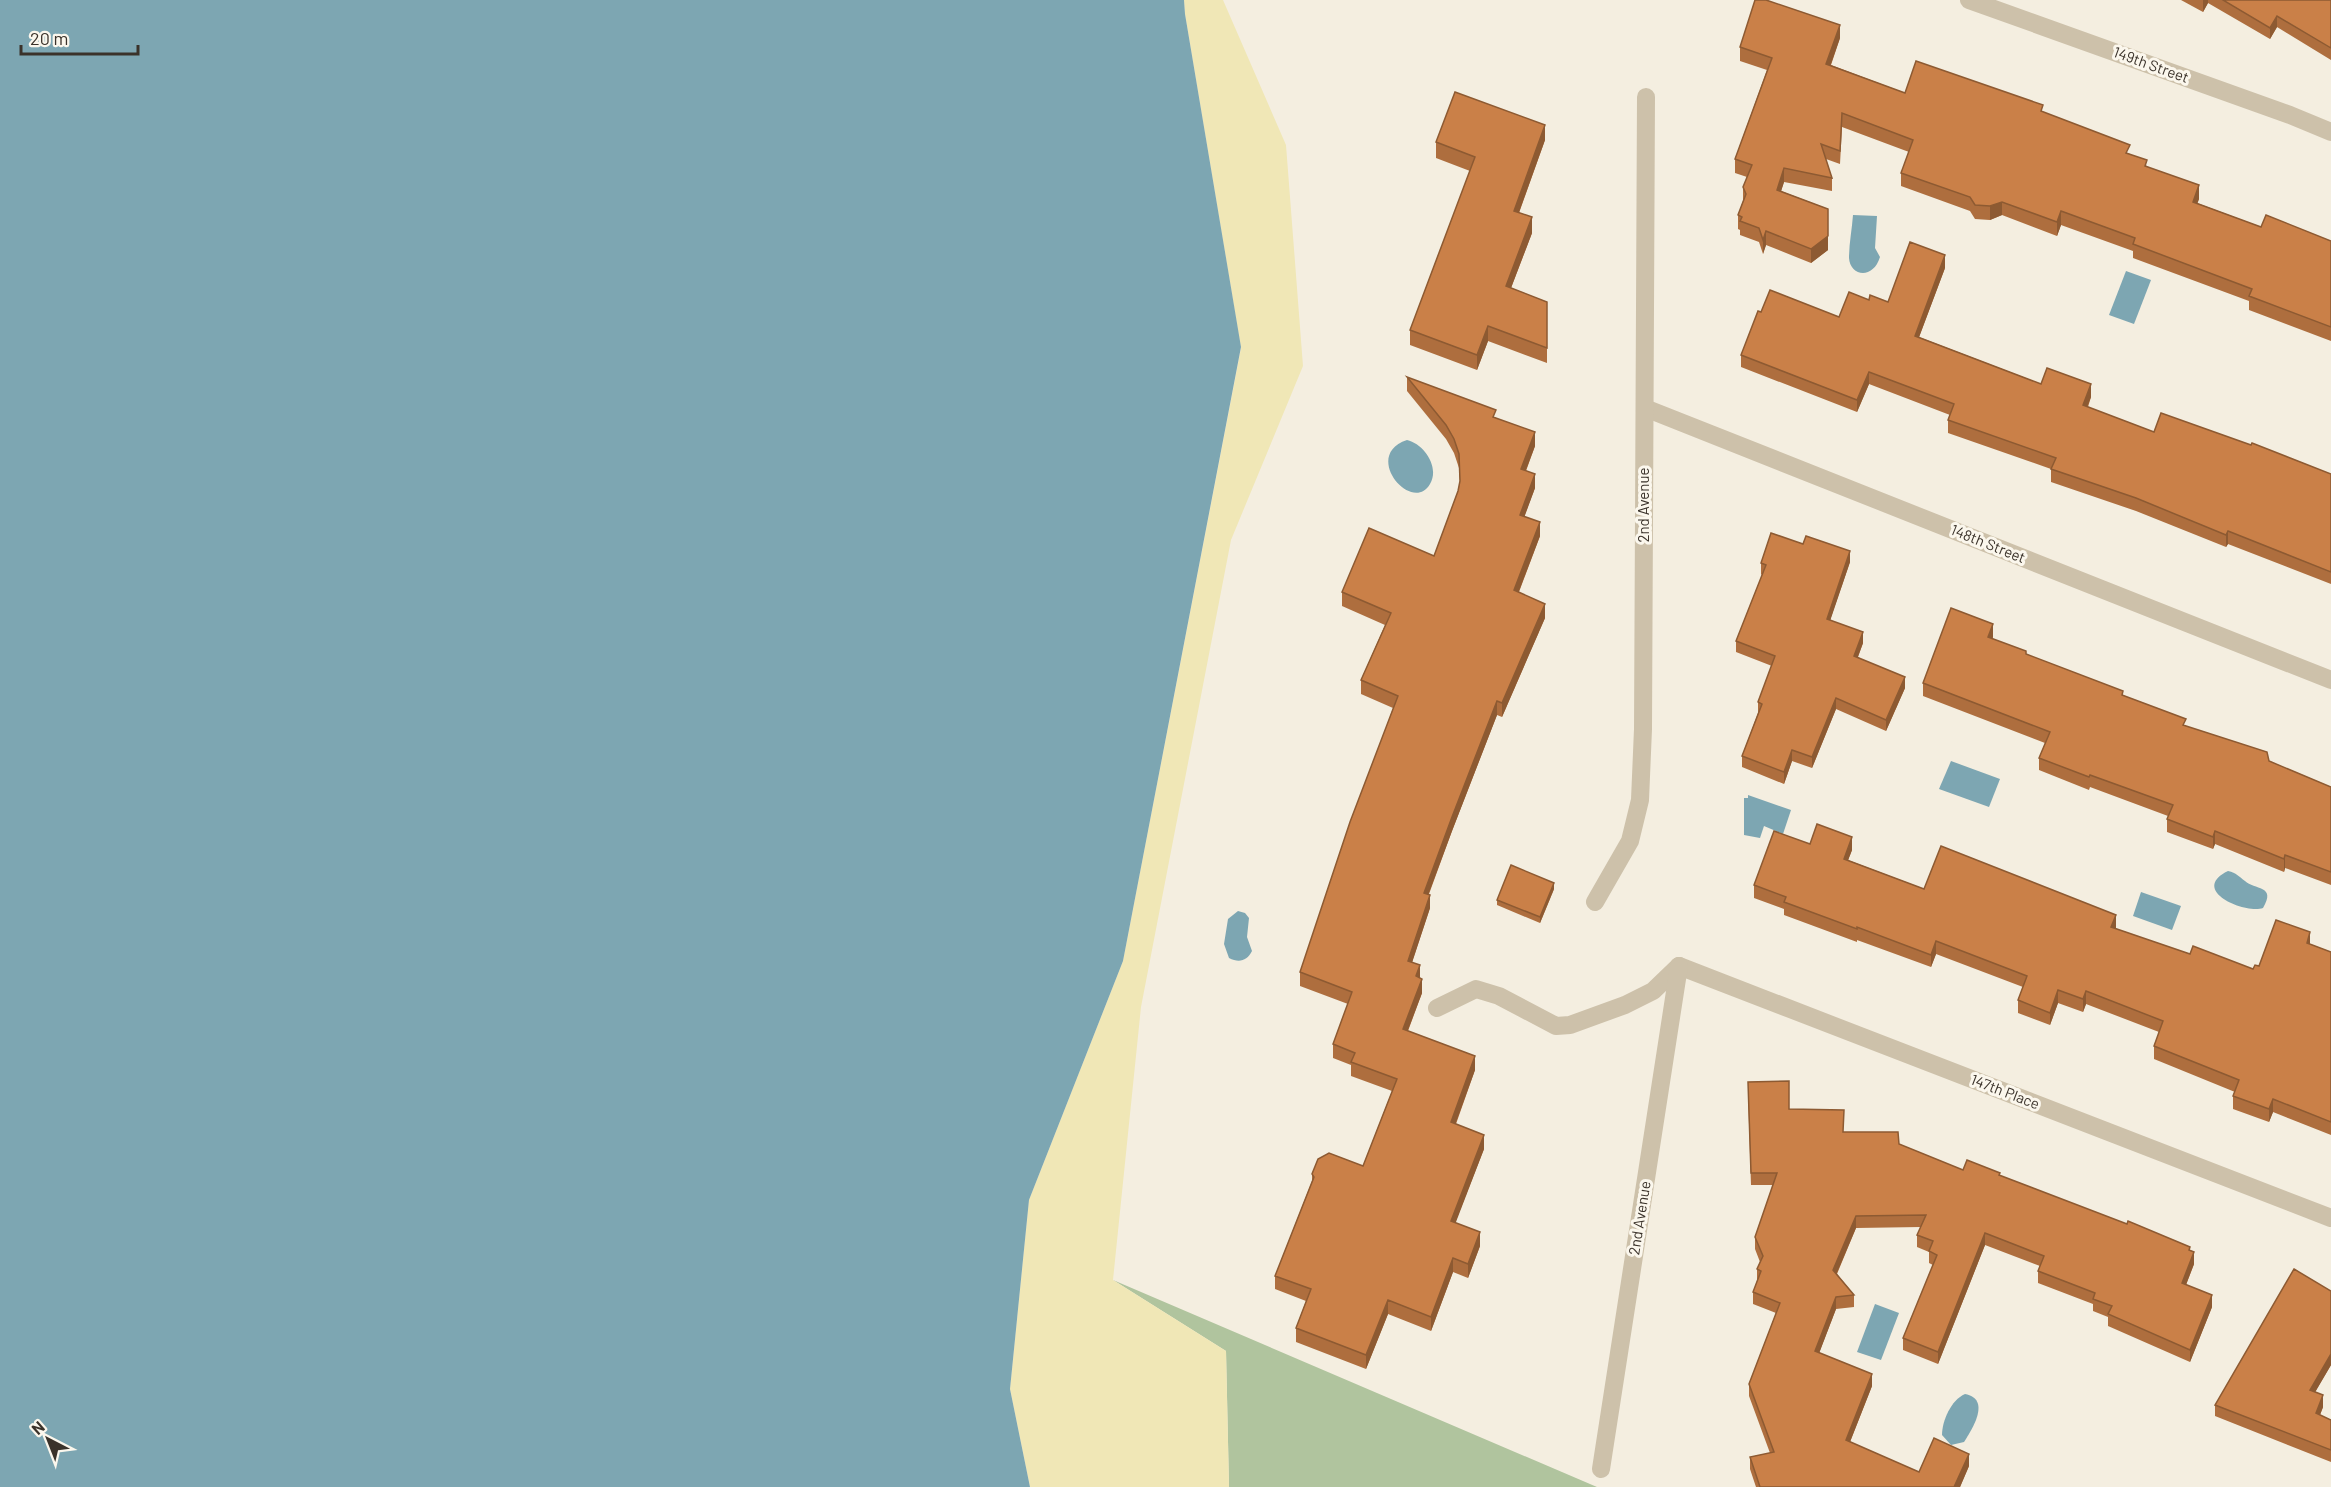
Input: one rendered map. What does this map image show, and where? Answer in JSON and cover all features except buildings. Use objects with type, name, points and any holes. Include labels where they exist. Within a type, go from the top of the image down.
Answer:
[{"type":"street","name":"149th Street","points":[[1969,0],[2290,115],[2331,132]]},
{"type":"street","name":"2nd Avenue","points":[[1595,902],[1630,842],[1640,800],[1643,729],[1646,97]]},
{"type":"street","name":"148th Street","points":[[1645,408],[2331,680]]},
{"type":"street","name":"2nd Avenue","points":[[1602,1469],[1679,966]]},
{"type":"street","points":[[1437,1008],[1476,989],[1499,996],[1556,1026],[1570,1025],[1625,1005],[1653,991],[1679,966]]},
{"type":"street","name":"147th Place","points":[[1679,966],[2331,1218]]},
{"type":"green space","points":[[1113,1280],[1597,1487],[1229,1487],[1226,1351]]},
{"type":"sand","points":[[1184,0],[1223,0],[1286,145],[1303,366],[1231,540],[1141,1007],[1113,1280],[1226,1351],[1229,1487],[1030,1487],[1010,1389],[1029,1200],[1123,961],[1241,348]]},
{"type":"water","points":[[0,0],[1184,0],[1241,347],[1123,961],[1029,1200],[1010,1389],[1030,1487],[0,1487]]},
{"type":"water","points":[[1853,215],[1877,216],[1875,248],[1880,257],[1872,269],[1862,273],[1853,269],[1849,258]]},
{"type":"water","points":[[2126,271],[2151,280],[2134,324],[2109,315]]},
{"type":"water","points":[[1407,440],[1419,446],[1432,464],[1433,477],[1422,492],[1412,492],[1403,488],[1394,479],[1389,469],[1389,458],[1394,447]]},
{"type":"water","points":[[1951,761],[2000,779],[1989,807],[1939,789]]},
{"type":"water","points":[[1748,795],[1791,810],[1783,834],[1764,826],[1760,838],[1744,835],[1744,798],[1748,798]]},
{"type":"water","points":[[2228,871],[2266,892],[2267,901],[2263,908],[2254,909],[2233,904],[2217,893],[2214,886],[2218,878]]},
{"type":"water","points":[[2141,892],[2181,906],[2172,930],[2133,916]]},
{"type":"water","points":[[1238,911],[1245,913],[1249,918],[1247,937],[1252,951],[1248,957],[1239,961],[1229,958],[1224,944],[1228,919]]},
{"type":"water","points":[[1875,1304],[1899,1313],[1881,1360],[1857,1352]]},
{"type":"water","points":[[1965,1394],[1973,1397],[1977,1402],[1978,1415],[1964,1442],[1951,1445],[1942,1435],[1944,1424],[1948,1411],[1955,1401]]}]
